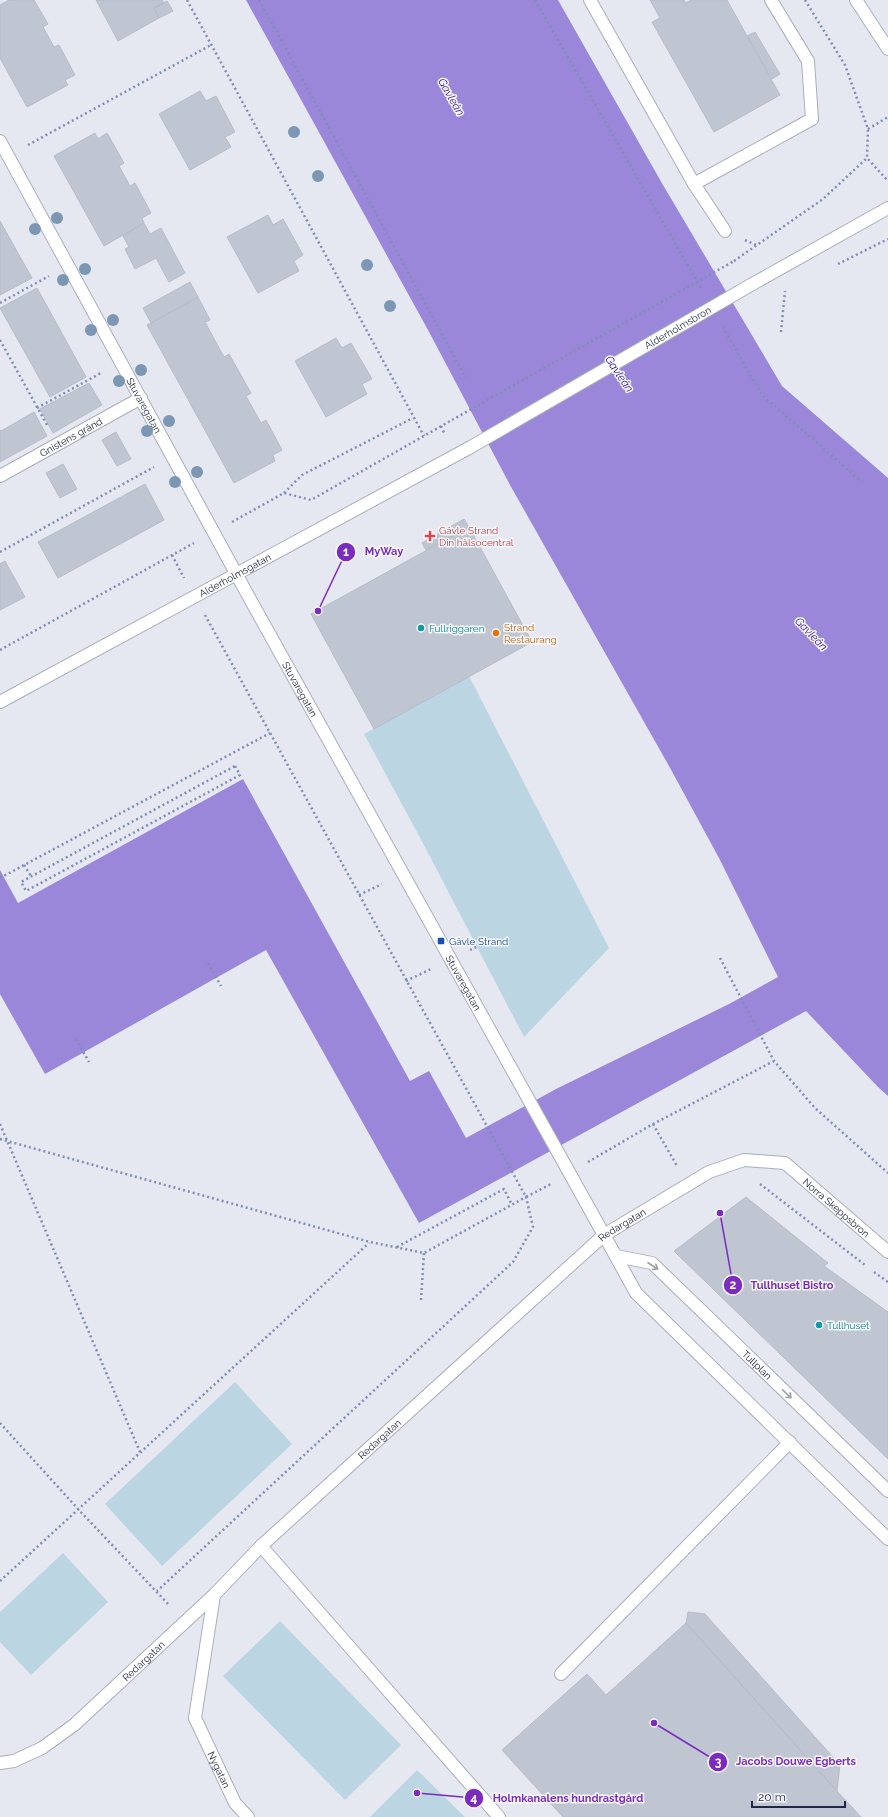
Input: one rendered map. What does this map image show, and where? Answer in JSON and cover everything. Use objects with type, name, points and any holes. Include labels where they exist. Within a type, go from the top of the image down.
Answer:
[{"type":"street","points":[[590,0],[694,184],[725,231]]},
{"type":"street","points":[[694,184],[812,119],[808,61],[771,0]]},
{"type":"street","points":[[856,0],[888,49]]},
{"type":"street","name":"Stuvaregatan","points":[[0,141],[214,532],[636,1292],[888,1539]]},
{"type":"street","name":"Alderholmsbron","points":[[469,448],[749,286],[888,208]]},
{"type":"street","name":"Gnistens gränd","points":[[0,476],[141,398]]},
{"type":"street","name":"Alderholmsgatan","points":[[0,702],[469,448]]},
{"type":"street","name":"Redargatan","points":[[0,1763],[14,1762],[42,1748],[74,1725],[214,1595],[261,1546],[604,1235],[709,1172],[744,1160],[785,1163]]},
{"type":"street","name":"Norra Skeppsbron","points":[[785,1163],[888,1252]]},
{"type":"street","name":"Tullplan","points":[[616,1256],[652,1264],[888,1491]]},
{"type":"street","points":[[561,1674],[790,1442]]},
{"type":"street","points":[[261,1546],[499,1817]]},
{"type":"street","name":"Nygatan","points":[[214,1595],[195,1718],[235,1803],[248,1817]]},
{"type":"path","points":[[187,0],[424,436]]},
{"type":"path","points":[[259,0],[466,378]]},
{"type":"path","points":[[535,0],[703,291]]},
{"type":"path","points":[[805,0],[845,65],[868,129],[867,158],[888,181]]},
{"type":"path","points":[[8,156],[212,45]]},
{"type":"path","points":[[868,129],[888,117]]},
{"type":"path","points":[[284,494],[311,500],[734,261],[823,199],[867,158]]},
{"type":"path","points":[[0,303],[50,276]]},
{"type":"path","points":[[781,332],[785,291]]},
{"type":"path","points":[[723,326],[762,395],[862,482]]},
{"type":"path","points":[[0,340],[57,444]]},
{"type":"path","points":[[37,408],[104,372]]},
{"type":"path","points":[[0,650],[284,494],[302,475],[413,418]]},
{"type":"path","points":[[0,552],[156,466]]},
{"type":"path","points":[[157,1591],[513,1262],[533,1227],[526,1197],[172,556]]},
{"type":"path","points":[[0,878],[270,733]]},
{"type":"path","points":[[235,766],[240,775],[26,891],[21,882],[30,876],[235,766]]},
{"type":"path","points":[[24,865],[30,876]]},
{"type":"path","points":[[359,895],[384,883]]},
{"type":"path","points":[[720,958],[774,1061],[815,1108],[888,1173]]},
{"type":"path","points":[[208,963],[221,986]]},
{"type":"path","points":[[76,1039],[89,1062]]},
{"type":"path","points":[[0,1139],[370,1242],[424,1253],[569,1173],[653,1124],[774,1061]]},
{"type":"path","points":[[0,1124],[140,1452]]},
{"type":"path","points":[[758,1183],[888,1282]]},
{"type":"path","points":[[396,1247],[504,1190],[512,1204]]},
{"type":"path","points":[[0,1581],[370,1242]]},
{"type":"path","points":[[421,1300],[424,1253]]},
{"type":"path","points":[[0,1423],[78,1509],[185,1622]]},
{"type":"shaded area","points":[[469,676],[609,948],[524,1037],[364,734]]},
{"type":"shaded area","points":[[235,1382],[292,1444],[162,1566],[105,1504]]},
{"type":"shaded area","points":[[63,1553],[108,1602],[31,1675],[0,1642],[0,1612]]},
{"type":"shaded area","points":[[280,1621],[401,1745],[345,1800],[223,1676]]},
{"type":"shaded area","points":[[417,1770],[465,1817],[370,1817]]},
{"type":"water","name":"Gavleån","points":[[246,0],[558,0],[663,185],[782,386],[888,478],[888,1096],[806,1011],[419,1223],[266,950],[45,1074],[0,994],[0,870],[18,903],[243,779],[410,1081],[429,1071],[466,1138],[556,1089],[729,1004],[778,977],[719,858],[669,766],[510,485],[428,330]]},
{"type":"building","points":[[9,0],[34,0],[48,24],[43,27],[54,47],[59,45],[75,75],[65,80],[68,85],[27,107],[0,58],[0,5]]},
{"type":"building","points":[[96,0],[162,0],[164,3],[154,8],[159,18],[118,41]]},
{"type":"building","points":[[650,0],[684,0],[686,3],[691,0],[727,0],[780,95],[714,132],[652,22],[660,18]]},
{"type":"building","points":[[167,1],[173,11],[159,18],[154,8]]},
{"type":"building","points":[[755,32],[780,74],[772,79],[747,36]]},
{"type":"building","points":[[200,91],[206,101],[216,96],[235,132],[225,137],[231,147],[190,170],[159,114]]},
{"type":"building","points":[[95,133],[98,139],[107,133],[124,163],[119,166],[130,186],[135,183],[151,213],[142,218],[144,223],[104,246],[54,156]]},
{"type":"building","points":[[268,215],[273,225],[283,219],[303,255],[294,261],[299,271],[258,293],[227,237]]},
{"type":"building","points":[[0,221],[32,278],[0,295]]},
{"type":"building","points":[[144,223],[150,234],[161,228],[185,273],[169,282],[156,258],[135,269],[125,249],[129,247],[123,236]]},
{"type":"building","points":[[190,282],[198,297],[151,323],[143,308]]},
{"type":"building","points":[[37,288],[86,377],[50,397],[0,308]]},
{"type":"building","points":[[198,297],[210,320],[205,322],[224,357],[229,354],[251,393],[246,396],[261,423],[266,420],[282,450],[273,455],[275,461],[234,483],[147,325]]},
{"type":"building","points":[[336,338],[342,348],[351,343],[372,379],[362,384],[367,394],[326,417],[295,361]]},
{"type":"building","points":[[89,383],[102,405],[53,433],[40,409]]},
{"type":"building","points":[[34,412],[47,436],[0,462],[0,430],[1,431]]},
{"type":"building","points":[[116,432],[131,459],[117,466],[102,440]]},
{"type":"building","points":[[63,464],[77,489],[60,498],[46,473]]},
{"type":"building","points":[[145,484],[164,520],[58,578],[38,542]]},
{"type":"building","points":[[464,519],[469,527],[426,550],[422,543]]},
{"type":"building","name":"Fullriggaren","points":[[469,527],[532,642],[374,729],[311,614]]},
{"type":"building","points":[[5,561],[25,597],[0,610],[0,564]]},
{"type":"building","name":"Tullhuset","points":[[746,1197],[828,1263],[824,1266],[888,1312],[888,1459],[674,1251]]},
{"type":"building","points":[[688,1612],[705,1614],[840,1765],[837,1791],[686,1623]]},
{"type":"building","points":[[686,1623],[861,1817],[563,1817],[502,1750],[587,1674],[606,1695]]},
{"type":"place","name":"Gävle Strand Din hälsocentral","points":[[430,536]]},
{"type":"place","name":"MyWay","points":[[318,611]]},
{"type":"place","name":"Fullriggaren","points":[[421,628]]},
{"type":"place","name":"Strand Restaurang","points":[[496,633]]},
{"type":"place","name":"Gävle Strand","points":[[441,941]]},
{"type":"place","name":"Tullhuset Bistro","points":[[720,1213]]},
{"type":"place","name":"Tullhuset","points":[[819,1325]]},
{"type":"place","name":"Jacobs Douwe Egberts","points":[[654,1723]]},
{"type":"place","name":"Holmkanalens hundrastgård","points":[[417,1793]]}]
